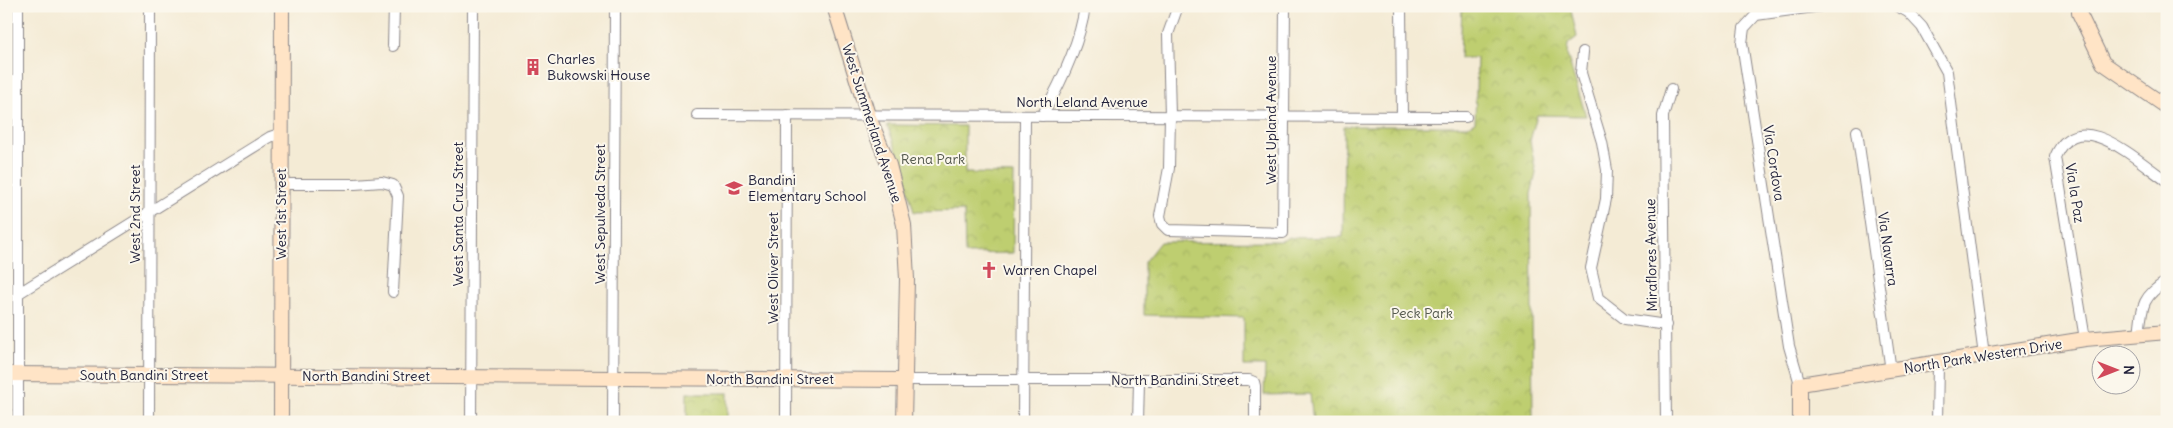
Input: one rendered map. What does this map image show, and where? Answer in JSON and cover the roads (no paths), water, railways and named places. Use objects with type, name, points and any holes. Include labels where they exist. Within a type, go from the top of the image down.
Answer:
[{"type":"street","points":[[18,6],[18,292],[13,374],[18,422]]},
{"type":"street","name":"West 2nd Street","points":[[149,422],[150,6]]},
{"type":"street","name":"West 1st Street","points":[[281,422],[282,6]]},
{"type":"street","points":[[393,46],[394,6]]},
{"type":"street","name":"West Santa Cruz Street","points":[[471,422],[473,6]]},
{"type":"street","name":"West Sepulveda Street","points":[[613,422],[615,6]]},
{"type":"street","name":"West Summerland Avenue","points":[[834,6],[868,115],[889,165],[904,225],[907,279],[904,422]]},
{"type":"street","points":[[1042,116],[1054,95],[1079,35],[1085,6]]},
{"type":"street","points":[[1170,116],[1168,34],[1178,6]]},
{"type":"street","name":"West Upland Avenue","points":[[1170,116],[1169,168],[1160,216],[1162,224],[1168,230],[1284,233],[1285,6]]},
{"type":"street","points":[[1401,6],[1402,117]]},
{"type":"street","name":"Via Cordova","points":[[1800,384],[1788,346],[1742,43],[1744,28],[1756,14],[1822,6]]},
{"type":"street","points":[[1898,6],[1908,12],[1922,27],[1946,72],[1984,356]]},
{"type":"street","points":[[2079,6],[2079,13],[2103,63],[2167,107]]},
{"type":"street","points":[[1583,52],[1581,73],[1602,142],[1607,170],[1606,199],[1591,268],[1598,298],[1625,319],[1666,325]]},
{"type":"street","points":[[6,80],[18,81]]},
{"type":"street","name":"Miraflores Avenue","points":[[1666,422],[1666,325],[1663,277],[1663,116],[1671,89]]},
{"type":"street","name":"North Leland Avenue","points":[[697,115],[1466,117]]},
{"type":"street","name":"West Oliver Street","points":[[786,422],[787,115]]},
{"type":"street","points":[[1023,422],[1025,116]]},
{"type":"street","name":"Via Navarra","points":[[1857,131],[1891,371]]},
{"type":"street","points":[[18,292],[270,137],[282,133]]},
{"type":"street","name":"Via la Paz","points":[[2084,339],[2055,157],[2061,144],[2071,136],[2089,134],[2103,137],[2167,181]]},
{"type":"street","points":[[282,184],[382,182],[393,185],[398,196],[393,292]]},
{"type":"street","points":[[2140,336],[2142,307],[2146,297],[2167,281]]},
{"type":"street","name":"North Park Western Drive","points":[[1800,384],[1938,364],[2084,339],[2140,336],[2167,332]]},
{"type":"street","points":[[1937,422],[1938,364]]},
{"type":"street","name":"South Bandini Street","points":[[13,374],[282,375]]},
{"type":"street","name":"North Bandini Street","points":[[282,375],[787,380],[1249,380],[1254,382],[1255,386],[1255,422]]},
{"type":"street","points":[[1138,422],[1139,381]]},
{"type":"street","points":[[1800,384],[1800,422]]},
{"type":"place","name":"Charles Bukowski House","points":[[533,67]]},
{"type":"place","name":"Bandini Elementary School","points":[[734,188]]},
{"type":"place","name":"Warren Chapel","points":[[989,270]]},
{"type":"park label","name":"Rena Park","points":[[933,159]]},
{"type":"park label","name":"Peck Park","points":[[1422,313]]}]
